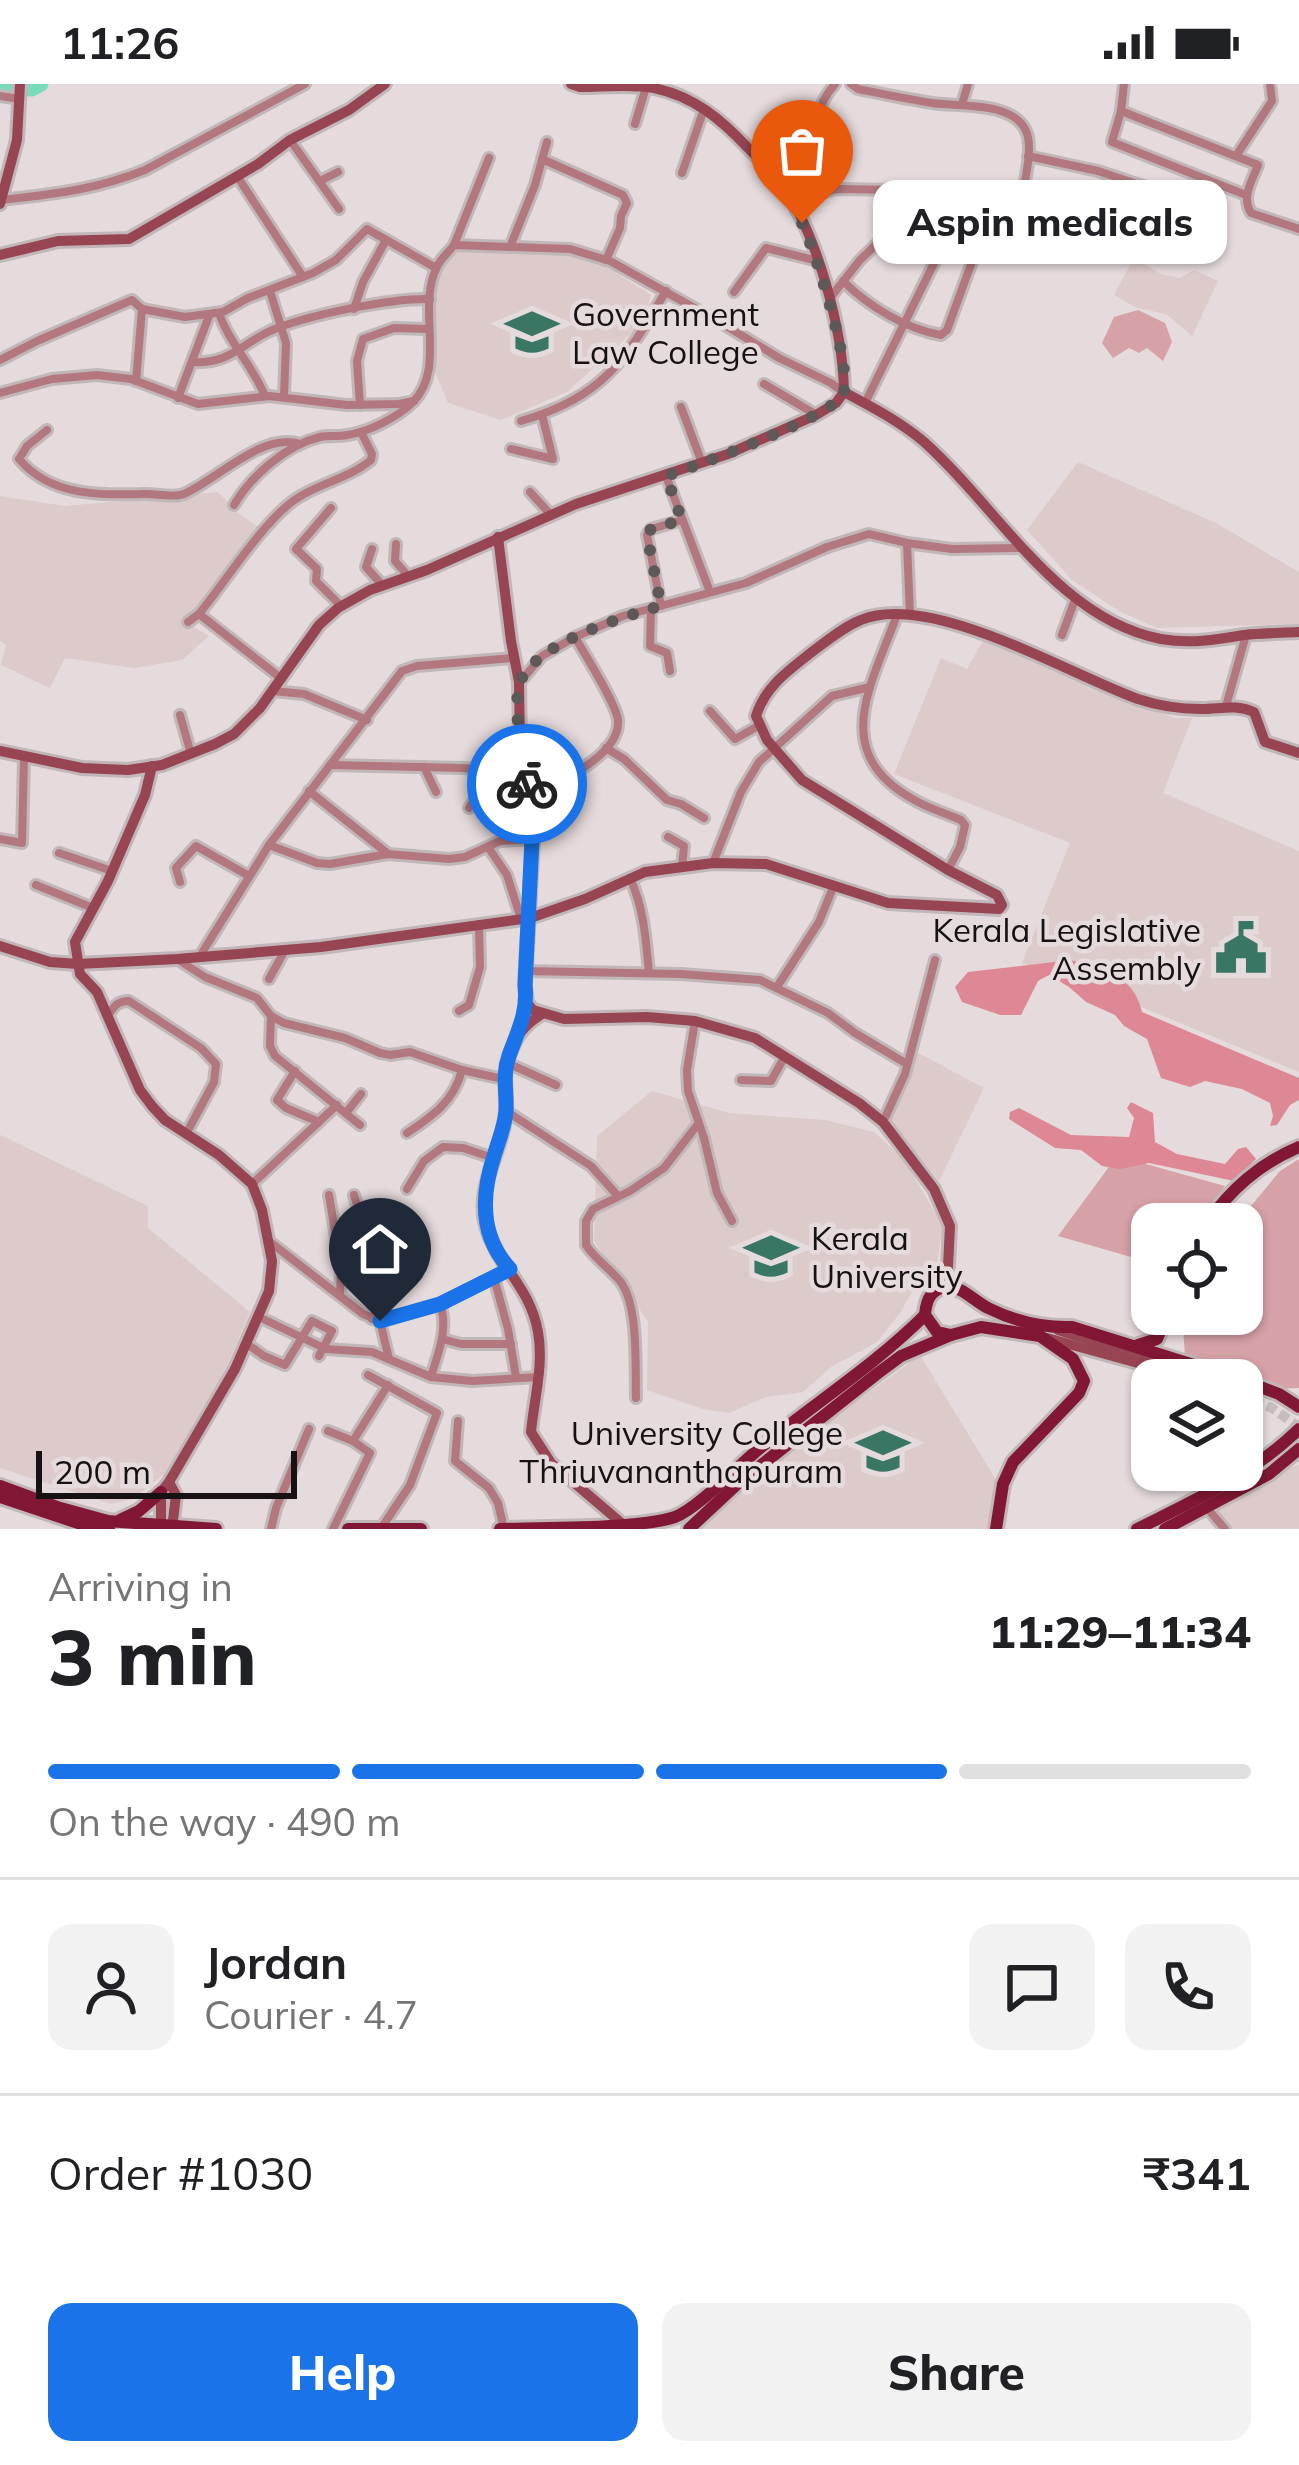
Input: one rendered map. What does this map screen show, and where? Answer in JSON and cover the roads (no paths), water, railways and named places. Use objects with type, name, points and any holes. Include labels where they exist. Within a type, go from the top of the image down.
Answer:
[{"type":"main road","points":[[1223,1203],[1268,1161],[1299,1147]]},
{"type":"main road","points":[[502,1529],[626,1527],[672,1519],[896,1345],[925,1315],[929,1297],[947,1287],[1045,1332],[1083,1375],[1083,1387],[1013,1462],[1003,1484],[996,1529]]},
{"type":"main road","points":[[956,1333],[971,1320],[968,1297]]},
{"type":"main road","points":[[925,1315],[932,1328],[956,1333]]},
{"type":"main road","points":[[689,1529],[736,1485],[902,1356],[956,1333],[975,1328],[1045,1332],[1072,1327],[1177,1359]]},
{"type":"main road","points":[[1136,1346],[1158,1335]]},
{"type":"main road","points":[[1263,1388],[1299,1406]]},
{"type":"main road","points":[[1279,1394],[1299,1396]]},
{"type":"main road","points":[[1136,1529],[1235,1480],[1298,1432]]},
{"type":"main road","points":[[1165,1529],[1269,1474],[1299,1449]]},
{"type":"main road","points":[[0,1486],[106,1525],[139,1511],[165,1487]]},
{"type":"main road","points":[[0,1497],[60,1518],[106,1525],[216,1529]]},
{"type":"main road","points":[[348,1529],[421,1529]]},
{"type":"street","points":[[20,84],[17,140],[0,202],[91,189],[146,170],[305,84]]},
{"type":"street","points":[[0,255],[58,241],[129,239],[385,84]]},
{"type":"street","points":[[0,751],[82,768],[128,770],[191,754],[234,734],[283,680],[319,625],[341,606],[614,490],[702,463],[836,403],[844,392],[844,372],[829,299],[818,261],[778,180],[704,107],[652,86],[571,84]]},
{"type":"street","points":[[778,180],[800,155],[822,99],[835,84]]},
{"type":"street","points":[[851,84],[939,105],[985,106],[1020,123],[1028,136],[1028,156],[1018,214]]},
{"type":"street","points":[[962,104],[968,84]]},
{"type":"street","points":[[1124,84],[1112,142],[1246,195]]},
{"type":"street","points":[[1236,156],[1271,101],[1270,84]]},
{"type":"street","points":[[635,124],[652,86]]},
{"type":"street","points":[[0,96],[19,99]]},
{"type":"street","points":[[682,173],[704,107]]},
{"type":"street","points":[[1121,111],[1258,165],[1246,195],[1250,213],[1299,229]]},
{"type":"street","points":[[290,140],[339,209]]},
{"type":"street","points":[[510,247],[547,142]]},
{"type":"street","points":[[1028,156],[1098,171],[1158,191],[1166,198],[1164,216]]},
{"type":"street","points":[[234,505],[284,454],[320,436],[361,432],[409,407],[421,394],[436,268],[454,245],[489,158]]},
{"type":"street","points":[[542,159],[623,195],[627,203],[606,260]]},
{"type":"street","points":[[320,182],[338,172]]},
{"type":"street","points":[[237,176],[303,277]]},
{"type":"street","points":[[790,200],[836,189],[902,190]]},
{"type":"street","points":[[1022,190],[1208,226]]},
{"type":"street","points":[[829,299],[860,260],[908,214],[928,209],[1018,214],[1202,245]]},
{"type":"street","points":[[865,403],[943,245],[951,240],[1046,242],[1063,236],[1070,222]]},
{"type":"street","points":[[0,360],[132,300],[142,309],[185,317],[214,314],[345,254],[367,229],[436,268]]},
{"type":"street","points":[[354,309],[386,240]]},
{"type":"street","points":[[843,281],[858,296],[905,324],[945,333],[980,240]]},
{"type":"street","points":[[454,245],[570,249],[606,260],[831,383],[923,442],[1022,548],[1076,597],[1119,626],[1160,639],[1203,643],[1294,632],[1299,644]]},
{"type":"street","points":[[734,292],[766,248],[818,261]]},
{"type":"street","points":[[270,291],[287,352],[284,396]]},
{"type":"street","points":[[521,421],[564,407],[613,372],[666,291]]},
{"type":"street","points":[[192,362],[216,361],[282,327],[404,299],[430,299]]},
{"type":"street","points":[[136,381],[142,309]]},
{"type":"street","points":[[214,314],[241,350],[265,396]]},
{"type":"street","points":[[178,398],[214,314]]},
{"type":"street","points":[[360,405],[357,361],[363,339],[394,328],[428,328]]},
{"type":"street","points":[[0,393],[52,379],[98,375],[136,381],[198,404],[265,396],[360,405],[414,401]]},
{"type":"street","points":[[764,384],[816,415]]},
{"type":"street","points":[[681,406],[702,463]]},
{"type":"street","points":[[511,449],[553,459],[542,415]]},
{"type":"street","points":[[47,430],[19,459],[33,476],[71,491],[108,495],[184,494],[264,448],[287,440],[302,444]]},
{"type":"street","points":[[188,622],[200,614],[286,506],[371,460],[361,432]]},
{"type":"street","points":[[666,476],[710,592]]},
{"type":"street","points":[[530,492],[551,515]]},
{"type":"street","points":[[331,508],[296,549],[317,569],[316,581],[341,606]]},
{"type":"street","points":[[670,671],[667,653],[650,646],[656,607],[647,535],[651,529],[682,520]]},
{"type":"street","points":[[519,682],[542,656],[623,616],[746,583],[869,534],[952,549],[1022,548]]},
{"type":"street","points":[[498,537],[519,682],[520,742],[532,839],[527,1003],[503,1078],[506,1111],[485,1185],[484,1216],[501,1259],[526,1292],[539,1334],[531,1432],[551,1463],[626,1527]]},
{"type":"street","points":[[907,543],[904,615],[870,687],[862,739],[875,768],[915,801],[965,825],[948,870]]},
{"type":"street","points":[[396,544],[395,561],[407,576]]},
{"type":"street","points":[[372,549],[366,567],[382,585]]},
{"type":"street","points":[[1062,635],[1076,597]]},
{"type":"street","points":[[200,614],[283,680]]},
{"type":"street","points":[[0,946],[50,962],[78,964],[285,950],[526,919],[645,872],[713,863],[766,864],[888,903],[999,909],[1000,898],[802,780],[775,750],[755,716],[768,689],[788,671],[859,620],[877,615],[904,615],[974,631],[1172,709],[1241,707],[1255,712],[1264,742],[1299,753]]},
{"type":"street","points":[[1226,706],[1246,635]]},
{"type":"street","points":[[528,794],[574,775],[616,733],[617,715],[575,637]]},
{"type":"street","points":[[200,956],[269,844],[402,671],[514,658]]},
{"type":"street","points":[[713,863],[748,779],[760,762],[832,696],[870,687]]},
{"type":"street","points":[[273,692],[304,694],[367,719]]},
{"type":"street","points":[[710,711],[735,739],[760,725]]},
{"type":"street","points":[[180,715],[191,754]]},
{"type":"street","points":[[606,748],[667,800],[704,818]]},
{"type":"street","points":[[0,839],[22,843],[24,758]]},
{"type":"street","points":[[328,765],[525,773]]},
{"type":"street","points":[[152,766],[145,795],[112,871],[75,942],[80,974],[109,1014],[140,1090],[165,1120],[219,1155],[252,1184],[272,1261],[268,1291],[236,1370],[165,1487],[174,1527]]},
{"type":"street","points":[[424,767],[436,792]]},
{"type":"street","points":[[469,808],[493,771]]},
{"type":"street","points":[[309,791],[388,854]]},
{"type":"street","points":[[668,837],[684,846],[682,867]]},
{"type":"street","points":[[269,844],[330,864],[388,854],[449,859],[513,838],[532,839]]},
{"type":"street","points":[[179,882],[176,868],[196,846],[249,876]]},
{"type":"street","points":[[488,847],[507,875],[526,919]]},
{"type":"street","points":[[59,854],[112,871]]},
{"type":"street","points":[[630,878],[646,934],[649,973]]},
{"type":"street","points":[[36,885],[93,908]]},
{"type":"street","points":[[777,988],[819,922],[834,886]]},
{"type":"street","points":[[459,1011],[470,1005],[480,967],[479,926]]},
{"type":"street","points":[[269,979],[285,950]]},
{"type":"street","points":[[177,959],[205,977],[257,998],[271,1016],[304,1030],[380,1053],[410,1052],[503,1078]]},
{"type":"street","points":[[883,1122],[908,1064],[934,960]]},
{"type":"street","points":[[526,971],[747,977],[828,1013],[908,1064]]},
{"type":"street","points":[[109,1014],[115,1005],[129,1001],[201,1048],[216,1064],[214,1082],[186,1134]]},
{"type":"street","points":[[527,1003],[542,1014],[564,1019],[695,1021],[755,1038],[859,1103],[883,1122],[929,1180],[950,1226],[947,1287]]},
{"type":"street","points":[[522,1027],[542,1014]]},
{"type":"street","points":[[271,1016],[270,1046],[275,1055],[360,1125]]},
{"type":"street","points":[[695,1021],[688,1091],[717,1193],[732,1221]]},
{"type":"street","points":[[741,1080],[771,1081],[785,1056]]},
{"type":"street","points":[[507,1063],[556,1085]]},
{"type":"street","points":[[407,1133],[454,1094],[462,1070]]},
{"type":"street","points":[[295,1071],[277,1100],[319,1122]]},
{"type":"street","points":[[346,1113],[361,1094]]},
{"type":"street","points":[[252,1184],[338,1105]]},
{"type":"street","points":[[506,1111],[591,1166],[618,1196]]},
{"type":"street","points":[[636,1398],[628,1294],[590,1252],[584,1232],[593,1209],[664,1168],[698,1124]]},
{"type":"street","points":[[407,1189],[424,1161],[443,1147],[493,1158]]},
{"type":"street","points":[[329,1195],[341,1268],[340,1296]]},
{"type":"street","points":[[354,1196],[380,1245],[390,1276],[376,1320]]},
{"type":"street","points":[[270,1242],[376,1320],[389,1359]]},
{"type":"street","points":[[376,1320],[440,1304],[510,1269]]},
{"type":"street","points":[[494,1278],[517,1377]]},
{"type":"street","points":[[431,1377],[442,1339],[440,1304]]},
{"type":"street","points":[[259,1317],[320,1352],[364,1351],[431,1377],[472,1381],[539,1376]]},
{"type":"street","points":[[247,1343],[285,1365],[312,1321],[332,1330],[320,1352]]},
{"type":"street","points":[[1045,1332],[1131,1360]]},
{"type":"street","points":[[1045,1332],[1140,1359]]},
{"type":"street","points":[[442,1339],[511,1344]]},
{"type":"street","points":[[368,1375],[436,1413],[410,1485],[381,1528]]},
{"type":"street","points":[[353,1441],[388,1384]]},
{"type":"street","points":[[458,1421],[455,1461],[483,1480],[498,1504],[502,1529]]},
{"type":"street","points":[[271,1529],[309,1429]]},
{"type":"street","points":[[328,1431],[370,1453],[333,1529]]},
{"type":"street","points":[[1207,1508],[1225,1529]]},
{"type":"waterway","points":[[0,88],[32,89],[41,84]]},
{"type":"tunnel","points":[[1263,1404],[1299,1427]]},
{"type":"place","name":"Aspin medicals","points":[[802,223]]},
{"type":"place","name":"Government Law College","points":[[532,332]]},
{"type":"place","name":"Kerala Legislative Assembly","points":[[1241,948]]},
{"type":"place","name":"Kerala University","points":[[771,1256]]},
{"type":"place","name":"University College Thriuvananthapuram","points":[[883,1451]]}]
